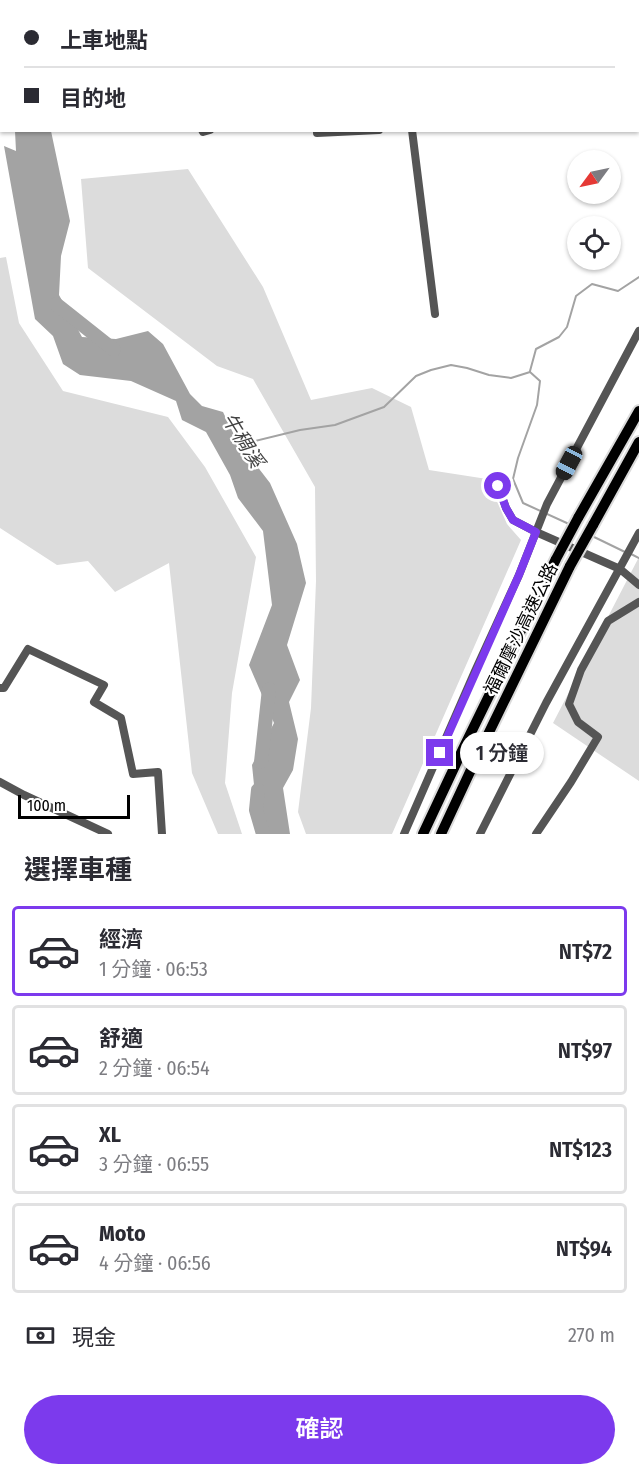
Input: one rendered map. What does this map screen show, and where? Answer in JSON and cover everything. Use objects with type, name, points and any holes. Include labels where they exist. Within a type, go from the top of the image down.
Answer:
[{"type":"highway","name":"福爾摩沙高速公路","points":[[423,834],[556,559],[639,411]]},
{"type":"highway","name":"福爾摩沙高速公路","points":[[441,834],[570,566],[639,442]]},
{"type":"street","points":[[317,132],[337,132]]},
{"type":"street","points":[[412,132],[435,314]]},
{"type":"street","points":[[404,834],[519,575],[547,504],[639,332]]},
{"type":"street","points":[[498,486],[513,520],[620,569],[639,585]]},
{"type":"street","points":[[480,834],[546,704],[639,533]]},
{"type":"street","points":[[536,834],[598,737],[578,722],[568,704],[581,670],[608,621],[639,602]]},
{"type":"street","points":[[0,688],[4,688],[28,649],[104,685],[94,702],[121,718],[133,774],[158,772],[162,834]]},
{"type":"street","points":[[0,782],[108,834]]},
{"type":"shaded area","points":[[15,132],[51,132],[70,221],[61,256],[59,295],[82,337],[116,339],[148,331],[163,344],[190,394],[202,406],[223,412],[236,439],[270,483],[297,544],[306,583],[287,645],[300,680],[289,702],[298,739],[293,770],[283,788],[290,834],[259,834],[252,765],[274,723],[249,665],[272,605],[263,531],[238,498],[230,475],[206,432],[182,420],[176,401],[131,381],[80,375],[63,364],[53,336],[35,319],[4,146],[16,151]]},
{"type":"shaded area","points":[[188,169],[263,287],[311,400],[372,388],[411,407],[429,470],[487,479],[507,524],[521,540],[392,834],[306,834],[298,812],[311,708],[316,581],[315,487],[253,379],[217,366],[88,268],[81,179]]},
{"type":"shaded area","points":[[6,257],[19,323],[63,391],[168,417],[205,467],[256,557],[232,693],[225,783],[242,834],[218,834],[192,773],[169,563],[115,592],[88,561],[57,565],[0,528],[0,258]]},
{"type":"shaded area","points":[[639,557],[639,781],[553,723]]},
{"type":"waterway","points":[[530,371],[536,349],[559,337],[567,327],[576,296],[592,284],[618,291],[639,277]]},
{"type":"waterway","name":"牛稠溪","points":[[56,304],[114,350]]},
{"type":"waterway","points":[[239,445],[300,430],[335,425],[384,407],[416,376],[431,370],[451,365],[511,378],[530,372],[540,381],[537,405],[513,479],[523,503],[569,524]]},
{"type":"waterway","points":[[590,535],[625,552]]},
{"type":"waterway","points":[[631,554],[639,558]]},
{"type":"waterway","name":"牛稠溪","points":[[261,762],[269,689]]},
{"type":"waterway","name":"牛稠溪","points":[[258,790],[256,810],[263,834]]},
{"type":"route","points":[[440,753],[536,532],[513,520],[498,486]]}]
